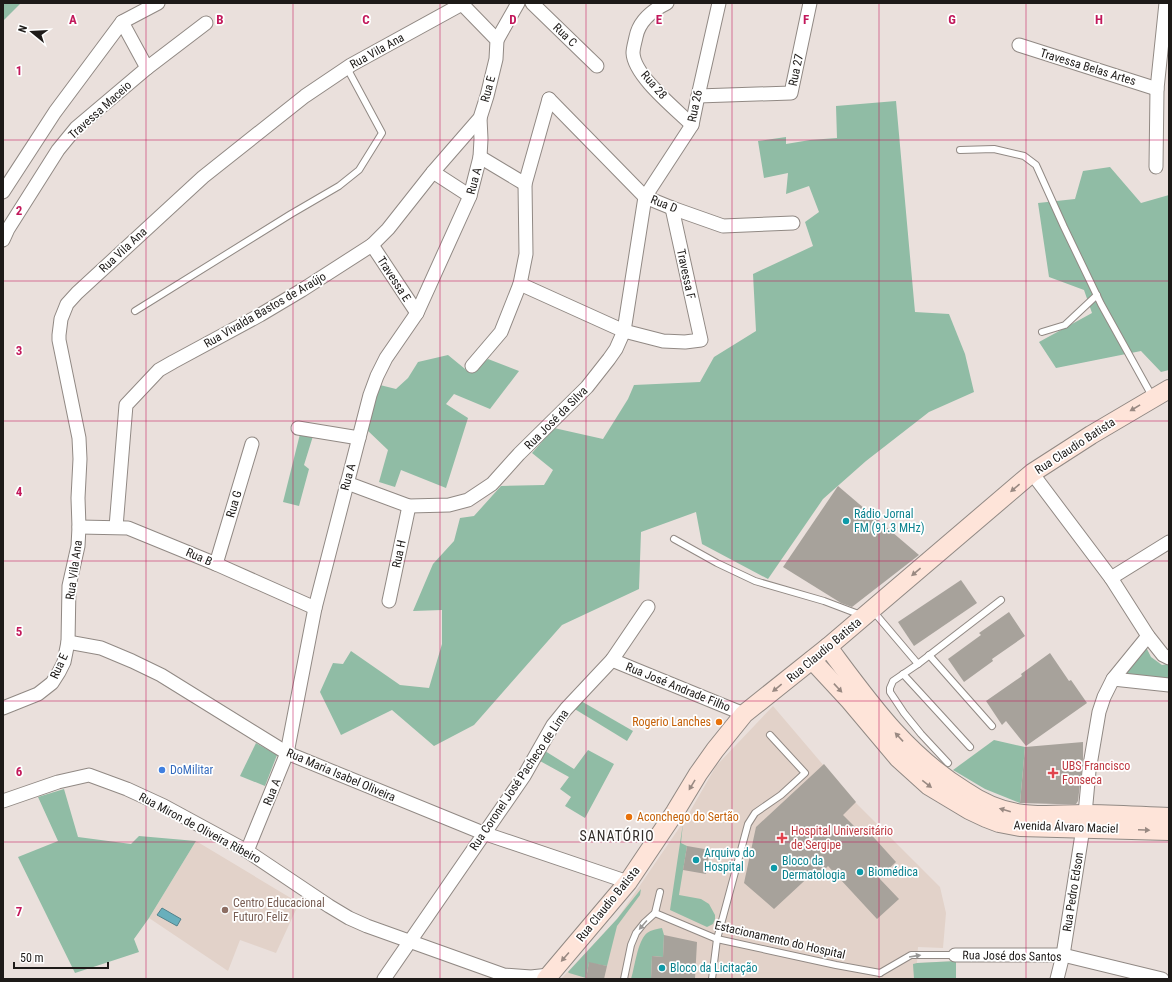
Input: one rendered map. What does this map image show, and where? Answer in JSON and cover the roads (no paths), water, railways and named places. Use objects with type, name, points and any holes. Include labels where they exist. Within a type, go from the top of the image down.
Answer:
[{"type":"main road","name":"Rua Claudio Batista","points":[[547,977],[628,882],[714,750],[744,714],[828,647],[1032,473],[1091,435],[1169,389]]},
{"type":"main road","name":"Avenida Álvaro Maciel","points":[[828,647],[892,730],[932,769],[982,802],[1016,813],[1053,821]]},
{"type":"main road","name":"Avenida Álvaro Maciel","points":[[812,660],[850,701],[898,758],[929,786],[969,810],[999,823],[1020,827],[1053,821],[1169,817]]},
{"type":"main road","name":"Avenida Álvaro Maciel","points":[[1084,821],[1169,831]]},
{"type":"street","points":[[3,192],[55,112],[122,22],[158,3]]},
{"type":"street","points":[[462,4],[497,40],[518,3]]},
{"type":"street","name":"Rua C","points":[[532,3],[597,66]]},
{"type":"street","name":"Rua 28","points":[[667,3],[660,6],[648,15],[642,22],[636,32],[633,53],[637,66],[654,89],[692,125]]},
{"type":"street","name":"Rua 26","points":[[645,197],[692,125],[719,3]]},
{"type":"street","name":"Rua 27","points":[[698,96],[791,93],[810,3]]},
{"type":"street","points":[[1156,167],[1157,88],[1166,3]]},
{"type":"street","name":"Rua Vila Ana","points":[[68,642],[69,586],[77,555],[79,527],[78,498],[80,458],[79,438],[59,340],[61,319],[67,304],[77,293],[203,177],[305,96],[347,68],[462,4]]},
{"type":"street","points":[[122,22],[147,68]]},
{"type":"street","name":"Travessa Maceio","points":[[3,240],[8,229],[58,150],[76,128],[147,68],[206,23]]},
{"type":"street","name":"Rua E","points":[[480,118],[496,59],[497,40]]},
{"type":"street","name":"Travessa Belas Artes","points":[[1019,45],[1157,88]]},
{"type":"street","name":"Rua D","points":[[525,184],[549,99],[645,197],[723,226],[793,223]]},
{"type":"street","name":"Rua A","points":[[247,851],[287,753],[315,608],[370,395],[386,358],[417,313],[470,196],[480,157],[480,118]]},
{"type":"street","name":"Rua Vivalda Bastos de Araújo","points":[[116,527],[126,405],[159,370],[266,312],[372,245],[388,229],[433,172],[480,118]]},
{"type":"street","points":[[472,366],[501,332],[520,284],[526,254],[525,184],[480,157]]},
{"type":"street","points":[[433,172],[470,196]]},
{"type":"street","name":"Rua José da Silva","points":[[347,483],[409,506],[449,505],[457,503],[468,500],[492,484],[519,454],[587,387],[600,372],[616,349],[624,331],[645,197]]},
{"type":"street","name":"Travessa F","points":[[624,331],[663,341],[685,342],[701,340],[672,208]]},
{"type":"street","name":"Travessa E","points":[[372,245],[417,313]]},
{"type":"street","points":[[520,284],[624,331]]},
{"type":"street","points":[[298,428],[359,438]]},
{"type":"street","name":"Rua G","points":[[216,564],[252,444]]},
{"type":"street","points":[[1032,473],[1111,578],[1148,636],[1163,655],[1169,658]]},
{"type":"street","name":"Rua H","points":[[389,601],[409,506]]},
{"type":"street","name":"Rua B","points":[[79,527],[128,528],[216,564],[315,608]]},
{"type":"street","points":[[1111,578],[1169,542]]},
{"type":"street","name":"Rua Coronel José Pacheco de Lima","points":[[384,979],[524,776],[553,725],[612,660],[648,607]]},
{"type":"street","name":"Rua Pedro Edson","points":[[1057,979],[1063,955],[1084,821],[1089,771],[1099,712],[1104,697],[1113,679],[1148,636]]},
{"type":"street","name":"Rua E","points":[[3,708],[38,694],[52,683],[64,662],[68,642]]},
{"type":"street","name":"Rua Maria Isabel Oliveira","points":[[68,642],[101,648],[161,675],[287,753],[483,834],[628,882]]},
{"type":"street","name":"Rua José Andrade Filho","points":[[612,660],[744,714]]},
{"type":"street","points":[[1113,679],[1169,685]]},
{"type":"street","name":"Rua Miron de Oliveira Ribeiro","points":[[3,801],[58,782],[89,775],[127,789],[164,806],[247,851],[292,882],[349,918],[367,926],[506,977],[547,977]]},
{"type":"street","name":"Rua José dos Santos","points":[[955,955],[1063,955],[1162,979]]},
{"type":"lane","points":[[134,311],[339,186],[359,170],[382,133],[347,68]]},
{"type":"lane","points":[[960,150],[994,149],[1024,156],[1036,165],[1097,295],[1153,398]]},
{"type":"lane","points":[[1042,332],[1065,324],[1097,295]]},
{"type":"lane","points":[[674,539],[717,563],[755,580],[868,613],[918,664]]},
{"type":"lane","points":[[948,762],[921,734],[891,694],[891,684],[895,679],[918,664],[1001,600]]},
{"type":"lane","points":[[929,655],[992,726]]},
{"type":"lane","points":[[903,674],[970,747]]},
{"type":"lane","points":[[712,979],[717,939],[748,824],[755,813],[805,773],[770,735]]},
{"type":"lane","points":[[624,979],[636,932],[655,913],[660,892]]},
{"type":"lane","name":"Estacionamento do Hospital","points":[[655,913],[717,939],[880,973]]},
{"type":"lane","points":[[884,979],[880,973],[912,955],[955,955]]},
{"type":"water","points":[[162,908],[181,919],[177,926],[157,915]]},
{"type":"place","name":"Rádio Jornal FM (91.3 MHz)","points":[[846,521]]},
{"type":"place","name":"Rogerio Lanches","points":[[719,722]]},
{"type":"place","name":"DoMilitar","points":[[162,770]]},
{"type":"place","name":"UBS Francisco Fonseca","points":[[1053,773]]},
{"type":"place","name":"Aconchego do Sertão","points":[[629,817]]},
{"type":"place","name":"Hospital Universitário de Sergipe","points":[[782,838]]},
{"type":"place","name":"Arquivo do Hospital","points":[[696,860]]},
{"type":"place","name":"Bloco da Dermatologia","points":[[774,868]]},
{"type":"place","name":"Biomédica","points":[[860,872]]},
{"type":"place","name":"Centro Educacional Futuro Feliz","points":[[225,910]]},
{"type":"place","name":"Bloco da Licitação","points":[[662,968]]},
{"type":"district","name":"SANATÓRIO","points":[[617,836]]}]
